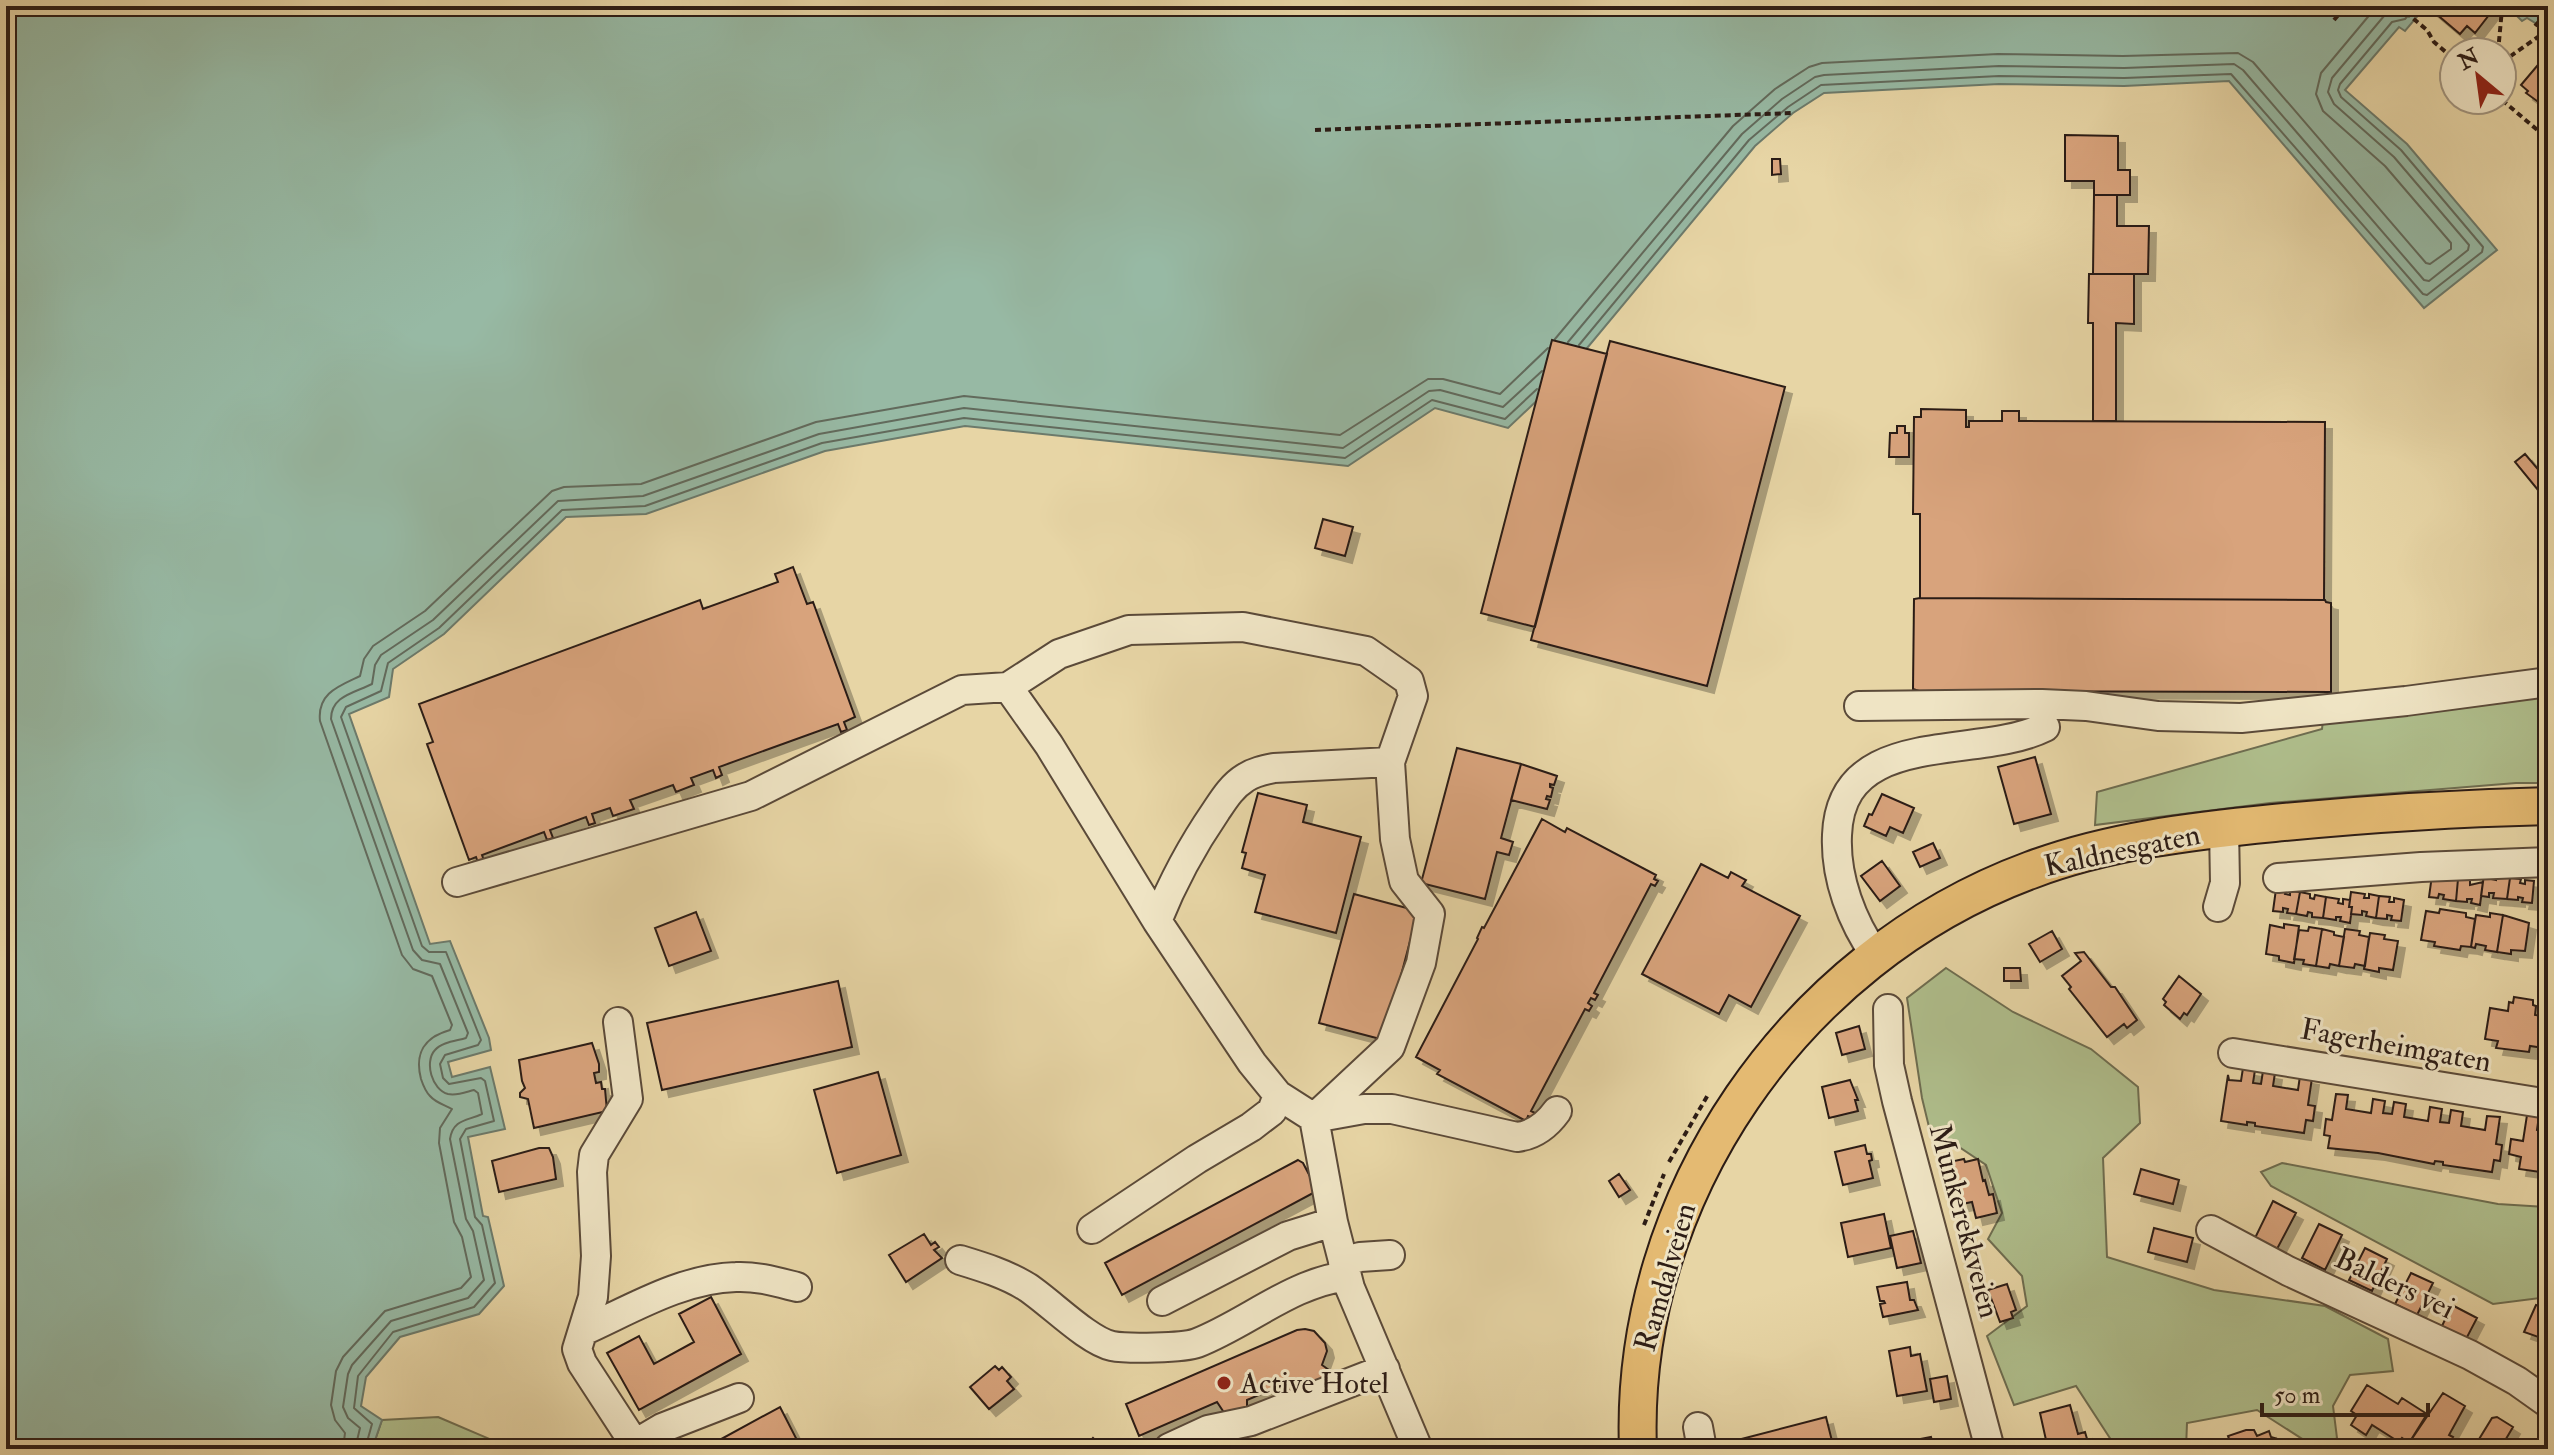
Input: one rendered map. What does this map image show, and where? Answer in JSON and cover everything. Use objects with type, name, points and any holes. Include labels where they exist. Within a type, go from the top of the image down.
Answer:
[{"type":"main road","name":"Kaldnesgaten","points":[[1821,1003],[1876,956],[1930,919],[1985,889],[2031,870],[2113,846],[2224,828],[2362,814],[2548,806]]},
{"type":"main road","name":"Ramdalveien","points":[[1638,1449],[1640,1370],[1650,1306],[1669,1239],[1694,1179],[1736,1105],[1773,1055],[1821,1003]]},
{"type":"street","points":[[457,882],[751,796],[962,690],[1008,687],[1059,654],[1129,630],[1243,627],[1366,651],[1409,681],[1413,696],[1390,762],[1395,839],[1404,881],[1430,914],[1421,963],[1390,1047],[1314,1118]]},
{"type":"street","points":[[1859,706],[2042,704],[2086,706],[2158,716],[2241,718],[2548,682]]},
{"type":"street","points":[[1008,687],[1049,745],[1157,921],[1252,1063],[1278,1095],[1314,1118],[1364,1109],[1392,1109],[1517,1137],[1537,1130],[1557,1111]]},
{"type":"street","points":[[1876,956],[1856,923],[1836,852],[1838,818],[1843,800],[1854,784],[1888,761],[1992,741],[2045,727]]},
{"type":"street","points":[[1157,921],[1173,880],[1194,844],[1233,788],[1243,779],[1274,768],[1390,762]]},
{"type":"street","name":"Kaldnesgaten","points":[[2218,907],[2225,883],[2224,828]]},
{"type":"street","points":[[2278,878],[2421,867],[2548,862]]},
{"type":"street","name":"Munkerekkveien","points":[[1888,1009],[1889,1065],[1897,1101],[1990,1449]]},
{"type":"street","points":[[618,1022],[628,1099],[594,1155],[596,1256],[593,1297],[577,1349],[582,1363],[637,1446],[662,1428],[739,1398]]},
{"type":"street","name":"Fagerheimgaten","points":[[2233,1053],[2548,1104]]},
{"type":"street","points":[[1092,1229],[1251,1127],[1272,1111],[1278,1095]]},
{"type":"street","points":[[1314,1118],[1345,1269],[1418,1449]]},
{"type":"street","points":[[1162,1301],[1288,1236],[1333,1222]]},
{"type":"street","name":"Balders vei","points":[[2211,1230],[2288,1271],[2470,1355],[2517,1381],[2548,1403]]},
{"type":"street","points":[[960,1260],[1020,1283],[1101,1342],[1130,1347],[1196,1344],[1345,1269],[1360,1257],[1390,1255]]},
{"type":"street","points":[[583,1331],[686,1286],[734,1277],[762,1278],[797,1287]]},
{"type":"street","points":[[1169,1448],[1208,1430],[1251,1421],[1385,1369]]},
{"type":"path","points":[[2334,20],[2346,6]]},
{"type":"path","points":[[2398,6],[2427,30],[2438,45]]},
{"type":"path","points":[[2499,36],[2502,9]]},
{"type":"path","points":[[2535,26],[2548,11]]},
{"type":"path","points":[[2518,51],[2548,30]]},
{"type":"path","points":[[1315,130],[1793,113]]},
{"type":"path","points":[[2518,114],[2548,139]]},
{"type":"shaded area","points":[[2548,696],[2548,783],[2270,803],[2095,825],[2097,792],[2322,729],[2323,720]]},
{"type":"shaded area","points":[[1946,968],[2013,1012],[2091,1049],[2138,1087],[2140,1123],[2103,1158],[2107,1257],[2214,1290],[2325,1306],[2388,1339],[2393,1371],[2350,1375],[2333,1406],[2337,1438],[2318,1449],[2257,1410],[2187,1423],[2186,1449],[2117,1449],[2076,1386],[2014,1405],[1987,1336],[2027,1306],[2022,1276],[1988,1239],[2002,1213],[1986,1165],[1929,1127],[1922,1098],[1907,998]]},
{"type":"shaded area","points":[[2282,1163],[2498,1204],[2548,1207],[2548,1297],[2493,1304],[2271,1186],[2261,1172]]},
{"type":"shaded area","points":[[438,1417],[513,1449],[372,1449],[382,1420]]},
{"type":"water","points":[[6,6],[2426,6],[2405,31],[2399,27],[2345,90],[2407,144],[2497,250],[2424,308],[2229,81],[2124,86],[1999,84],[1824,93],[1793,113],[1755,146],[1568,371],[1508,428],[1435,408],[1348,466],[965,426],[825,451],[646,514],[566,517],[444,634],[393,669],[389,697],[349,714],[430,944],[450,941],[489,1038],[491,1050],[448,1062],[452,1077],[490,1067],[505,1129],[468,1137],[483,1216],[488,1217],[504,1286],[479,1314],[400,1337],[366,1377],[361,1406],[382,1420],[372,1449],[6,1449]]},
{"type":"water","points":[[2507,6],[2548,6],[2548,25],[2543,28],[2527,18],[2522,21]]},
{"type":"building","points":[[2496,6],[2475,33],[2467,26],[2460,34],[2428,7]]},
{"type":"building","points":[[2548,53],[2548,109],[2526,93],[2528,91],[2521,85]]},
{"type":"building","points":[[2065,135],[2118,136],[2118,170],[2130,170],[2130,195],[2094,195],[2094,181],[2065,181]]},
{"type":"building","points":[[1772,159],[1780,159],[1781,174],[1772,175]]},
{"type":"building","points":[[2094,195],[2117,195],[2117,226],[2149,226],[2148,274],[2093,274]]},
{"type":"building","points":[[2089,274],[2134,274],[2134,324],[2116,323],[2116,421],[2093,421],[2093,323],[2088,323]]},
{"type":"building","points":[[1552,340],[1607,354],[1535,627],[1481,613]]},
{"type":"building","points":[[1610,341],[1785,387],[1707,686],[1531,640]]},
{"type":"building","points":[[1921,409],[1966,410],[1966,427],[1969,427],[1969,421],[2002,421],[2002,411],[2019,411],[2019,421],[2325,422],[2324,600],[1920,598],[1920,514],[1913,514],[1914,417],[1921,417]]},
{"type":"building","points":[[1897,426],[1905,426],[1905,433],[1909,433],[1909,457],[1889,457],[1890,433],[1897,433]]},
{"type":"building","points":[[2525,454],[2548,481],[2538,490],[2515,462]]},
{"type":"building","points":[[1323,519],[1353,527],[1345,556],[1315,548]]},
{"type":"building","points":[[793,567],[807,604],[813,602],[855,717],[844,722],[847,730],[841,732],[838,724],[719,767],[722,775],[716,778],[713,770],[691,778],[694,785],[676,792],[673,785],[630,800],[634,809],[613,816],[610,808],[592,814],[595,823],[589,825],[586,817],[550,830],[553,838],[547,840],[544,832],[482,855],[485,863],[479,865],[476,857],[469,860],[427,744],[433,742],[419,704],[700,600],[703,609],[778,582],[775,574]]},
{"type":"building","points":[[1914,599],[2325,600],[2331,603],[2331,692],[1919,691],[1913,689]]},
{"type":"building","points":[[1457,748],[1521,764],[1501,838],[1513,842],[1509,855],[1497,852],[1485,899],[1421,883]]},
{"type":"building","points":[[2035,757],[2051,814],[2014,824],[1998,767]]},
{"type":"building","points":[[1521,764],[1557,776],[1554,785],[1550,784],[1553,788],[1551,797],[1547,796],[1546,799],[1550,800],[1547,809],[1511,800]]},
{"type":"building","points":[[1258,793],[1307,805],[1303,822],[1361,837],[1336,933],[1255,912],[1265,875],[1242,868],[1246,853],[1242,852]]},
{"type":"building","points":[[1882,794],[1914,808],[1903,833],[1890,827],[1886,836],[1864,826]]},
{"type":"building","points":[[1542,819],[1565,832],[1567,828],[1656,875],[1654,879],[1658,881],[1655,886],[1651,884],[1594,993],[1598,995],[1588,1003],[1592,1006],[1589,1011],[1585,1009],[1531,1111],[1535,1113],[1533,1118],[1528,1116],[1526,1121],[1437,1074],[1440,1070],[1416,1057],[1482,927]]},
{"type":"building","points":[[1933,843],[1940,858],[1920,867],[1913,852]]},
{"type":"building","points":[[1882,861],[1900,886],[1880,901],[1861,876]]},
{"type":"building","points":[[1701,864],[1728,878],[1731,872],[1746,880],[1742,886],[1800,916],[1751,1007],[1729,995],[1719,1014],[1642,974]]},
{"type":"building","points":[[2484,874],[2492,875],[2491,879],[2496,880],[2496,876],[2510,878],[2507,899],[2493,898],[2494,893],[2489,893],[2489,897],[2481,896]]},
{"type":"building","points":[[2432,875],[2441,876],[2441,881],[2446,881],[2446,877],[2458,879],[2456,901],[2443,899],[2444,895],[2439,894],[2438,898],[2429,897]]},
{"type":"building","points":[[2510,878],[2521,879],[2520,883],[2525,884],[2525,880],[2534,881],[2532,903],[2522,902],[2523,898],[2518,897],[2518,900],[2507,899]]},
{"type":"building","points":[[2458,879],[2470,880],[2470,885],[2483,882],[2480,905],[2471,903],[2472,899],[2456,901]]},
{"type":"building","points":[[2276,889],[2286,890],[2285,894],[2290,895],[2290,891],[2300,892],[2296,914],[2287,913],[2288,909],[2283,908],[2283,912],[2273,911]]},
{"type":"building","points":[[2300,892],[2310,894],[2310,898],[2314,899],[2315,895],[2326,897],[2323,918],[2312,917],[2312,913],[2308,912],[2307,916],[2296,914]]},
{"type":"building","points":[[2351,892],[2365,894],[2364,898],[2369,898],[2369,894],[2379,896],[2376,918],[2366,916],[2367,912],[2362,911],[2362,915],[2351,914]]},
{"type":"building","points":[[1354,894],[1418,911],[1384,1040],[1319,1023]]},
{"type":"building","points":[[2379,896],[2390,897],[2389,902],[2394,902],[2394,898],[2404,900],[2401,921],[2391,920],[2392,916],[2387,915],[2387,919],[2376,918]]},
{"type":"building","points":[[2326,897],[2339,899],[2338,903],[2343,904],[2343,899],[2350,900],[2350,923],[2340,921],[2341,917],[2336,917],[2336,920],[2323,918]]},
{"type":"building","points":[[2440,909],[2466,913],[2466,917],[2475,919],[2471,947],[2461,946],[2460,950],[2434,946],[2435,942],[2421,940],[2426,911],[2439,913]]},
{"type":"building","points":[[696,912],[711,951],[669,966],[655,928]]},
{"type":"building","points":[[2490,913],[2503,915],[2497,952],[2485,950],[2486,946],[2476,944],[2475,948],[2471,947],[2476,915],[2490,917]]},
{"type":"building","points":[[2503,915],[2529,923],[2525,951],[2511,950],[2511,954],[2497,952]]},
{"type":"building","points":[[2284,924],[2299,926],[2294,963],[2266,954],[2270,925],[2284,928]]},
{"type":"building","points":[[2309,927],[2322,929],[2316,966],[2294,959],[2299,930],[2308,931]]},
{"type":"building","points":[[2322,929],[2344,937],[2339,966],[2316,966]]},
{"type":"building","points":[[2345,929],[2360,931],[2359,935],[2369,937],[2365,966],[2339,966]]},
{"type":"building","points":[[2052,931],[2062,949],[2040,962],[2029,944]]},
{"type":"building","points":[[2370,933],[2398,941],[2393,970],[2379,968],[2379,972],[2364,969]]},
{"type":"building","points":[[2084,952],[2111,987],[2115,987],[2137,1020],[2127,1028],[2124,1024],[2107,1037],[2062,976],[2081,961],[2075,953]]},
{"type":"building","points":[[2004,968],[2020,968],[2021,981],[2004,981]]},
{"type":"building","points":[[2179,976],[2201,994],[2187,1015],[2184,1013],[2180,1019],[2164,1005],[2166,1002],[2163,999]]},
{"type":"building","points":[[838,981],[852,1047],[662,1090],[647,1023]]},
{"type":"building","points":[[2514,997],[2533,1000],[2535,1015],[2548,1017],[2548,1054],[2543,1054],[2544,1048],[2530,1046],[2529,1052],[2496,1048],[2498,1041],[2485,1039],[2490,1008],[2508,1011],[2509,1002],[2513,1003]]},
{"type":"building","points":[[1859,1026],[1865,1049],[1842,1055],[1836,1033]]},
{"type":"building","points":[[592,1043],[599,1064],[599,1072],[594,1073],[596,1083],[601,1082],[602,1089],[605,1089],[607,1111],[534,1128],[528,1099],[520,1097],[525,1088],[519,1060]]},
{"type":"building","points":[[2243,1068],[2255,1070],[2253,1083],[2261,1084],[2263,1071],[2275,1073],[2273,1086],[2298,1090],[2300,1076],[2312,1078],[2308,1105],[2315,1106],[2313,1121],[2306,1120],[2304,1133],[2255,1126],[2255,1123],[2247,1122],[2247,1125],[2221,1121],[2228,1075],[2229,1080],[2241,1081]]},
{"type":"building","points":[[878,1072],[901,1155],[837,1173],[814,1090]]},
{"type":"building","points":[[1850,1080],[1858,1100],[1855,1100],[1858,1111],[1829,1118],[1822,1087]]},
{"type":"building","points":[[2336,1094],[2348,1095],[2346,1109],[2371,1113],[2373,1099],[2385,1101],[2383,1113],[2392,1114],[2394,1102],[2406,1104],[2404,1117],[2428,1121],[2430,1107],[2442,1109],[2440,1122],[2449,1123],[2451,1110],[2463,1112],[2461,1126],[2485,1130],[2487,1116],[2500,1117],[2496,1144],[2502,1145],[2500,1161],[2494,1160],[2492,1172],[2443,1165],[2443,1162],[2435,1161],[2434,1164],[2378,1153],[2328,1148],[2330,1136],[2324,1135],[2326,1119],[2332,1120]]},
{"type":"building","points":[[2527,1115],[2539,1116],[2537,1130],[2548,1132],[2548,1173],[2519,1169],[2521,1157],[2509,1154],[2511,1139],[2523,1141]]},
{"type":"building","points":[[1865,1145],[1867,1154],[1871,1154],[1872,1160],[1869,1161],[1873,1178],[1843,1185],[1835,1152]]},
{"type":"building","points":[[549,1148],[556,1179],[499,1192],[492,1161]]},
{"type":"building","points":[[1964,1159],[1965,1162],[1978,1159],[1983,1181],[1989,1195],[1993,1194],[1997,1213],[1976,1218],[1972,1202],[1962,1204],[1953,1164]]},
{"type":"building","points":[[1298,1160],[1303,1163],[1316,1188],[1315,1192],[1122,1295],[1105,1263]]},
{"type":"building","points":[[2141,1169],[2179,1180],[2173,1204],[2134,1194]]},
{"type":"building","points":[[1619,1174],[1630,1190],[1619,1197],[1609,1181]]},
{"type":"building","points":[[2273,1201],[2296,1213],[2277,1249],[2255,1238]]},
{"type":"building","points":[[1884,1214],[1891,1248],[1848,1257],[1841,1223]]},
{"type":"building","points":[[2319,1224],[2342,1235],[2325,1270],[2302,1258]]},
{"type":"building","points":[[2154,1228],[2193,1238],[2187,1262],[2148,1252]]},
{"type":"building","points":[[1913,1231],[1921,1263],[1897,1268],[1890,1236]]},
{"type":"building","points":[[924,1234],[931,1245],[935,1242],[939,1247],[934,1250],[942,1258],[906,1282],[889,1255]]},
{"type":"building","points":[[2365,1248],[2387,1259],[2372,1291],[2349,1280]]},
{"type":"building","points":[[2411,1273],[2433,1283],[2417,1315],[2395,1304]]},
{"type":"building","points":[[1907,1282],[1910,1300],[1914,1300],[1918,1310],[1883,1317],[1880,1304],[1885,1303],[1880,1301],[1877,1287]]},
{"type":"building","points":[[2007,1284],[2016,1310],[2011,1312],[2013,1318],[2000,1322],[1988,1290]]},
{"type":"building","points":[[711,1297],[741,1354],[639,1410],[607,1353],[639,1336],[654,1364],[694,1342],[679,1314]]},
{"type":"building","points":[[2452,1305],[2477,1318],[2465,1341],[2441,1328]]},
{"type":"building","points":[[2536,1305],[2548,1308],[2547,1340],[2524,1332]]},
{"type":"building","points":[[1305,1329],[1314,1331],[1325,1343],[1327,1351],[1322,1365],[1333,1373],[1327,1380],[1290,1397],[1285,1384],[1247,1400],[1247,1411],[1227,1417],[1217,1402],[1139,1436],[1126,1404]]},
{"type":"building","points":[[1910,1347],[1911,1356],[1920,1354],[1927,1391],[1897,1396],[1889,1351]]},
{"type":"building","points":[[995,1366],[999,1370],[1002,1367],[1011,1377],[1007,1381],[1014,1389],[989,1409],[970,1387]]},
{"type":"building","points":[[1947,1376],[1951,1399],[1934,1402],[1930,1379]]},
{"type":"building","points":[[2367,1385],[2398,1404],[2402,1398],[2427,1414],[2409,1443],[2402,1438],[2399,1442],[2372,1425],[2366,1435],[2351,1425],[2357,1415],[2351,1411]]},
{"type":"building","points":[[2443,1393],[2465,1406],[2449,1435],[2453,1437],[2446,1449],[2405,1449]]},
{"type":"building","points":[[2070,1405],[2078,1434],[2085,1432],[2090,1449],[2048,1449],[2040,1413]]},
{"type":"building","points":[[780,1407],[798,1442],[785,1449],[703,1449]]},
{"type":"building","points":[[1826,1417],[1834,1449],[1728,1449],[1726,1443]]},
{"type":"building","points":[[2497,1417],[2513,1427],[2500,1449],[2473,1449],[2492,1418]]},
{"type":"building","points":[[2254,1430],[2257,1436],[2269,1431],[2271,1437],[2281,1440],[2284,1449],[2233,1449],[2228,1436]]},
{"type":"building","points":[[1931,1437],[1938,1449],[1911,1449],[1910,1441]]},
{"type":"building","points":[[1093,1438],[1105,1449],[1083,1449]]},
{"type":"place","name":"Active Hotel","points":[[1224,1383]]}]
